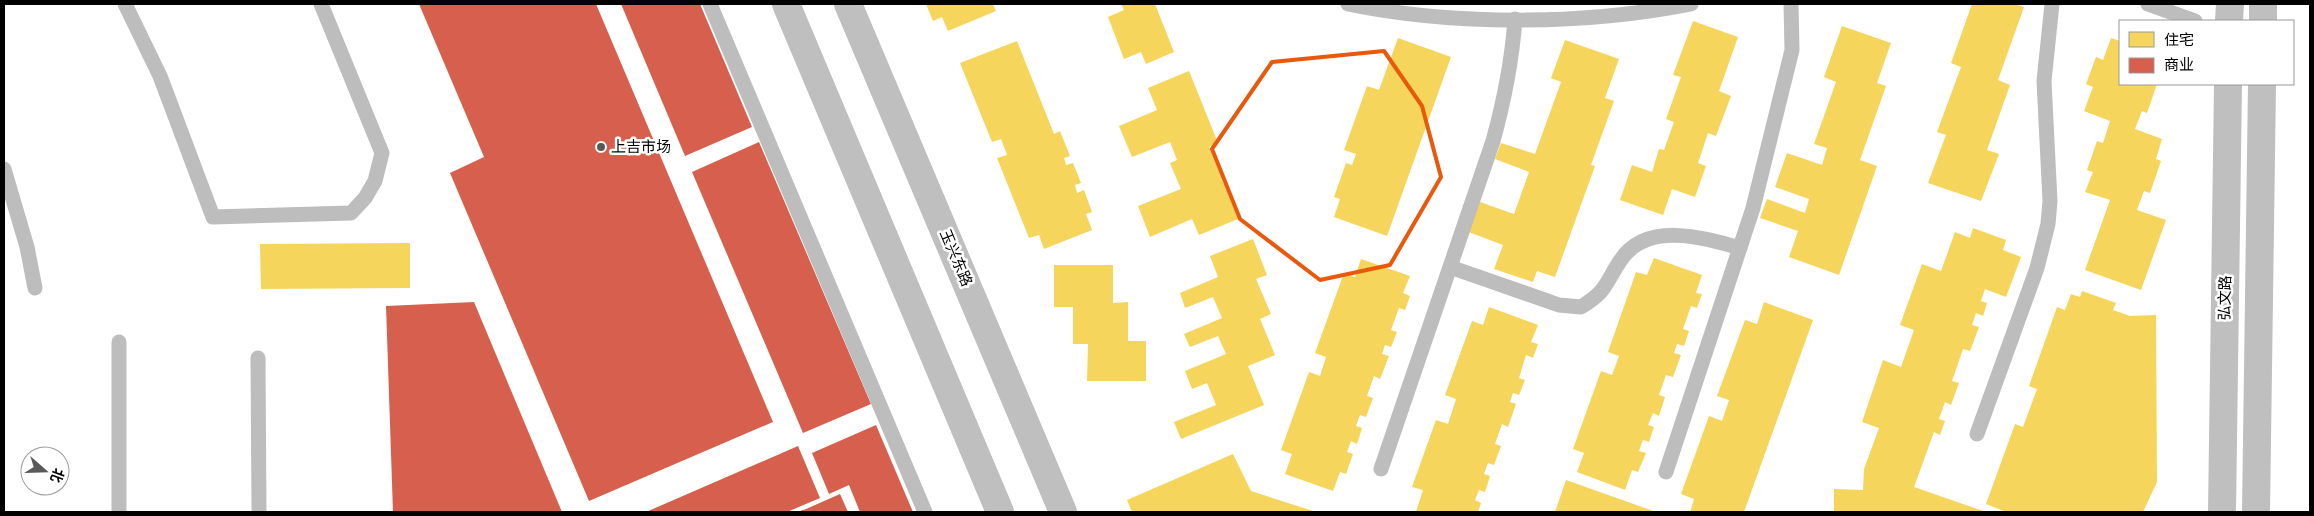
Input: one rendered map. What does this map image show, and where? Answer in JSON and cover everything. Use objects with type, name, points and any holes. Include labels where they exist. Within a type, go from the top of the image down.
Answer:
[{"type":"main road","points":[[786,4],[1000,512]]},
{"type":"main road","name":"玉兴东路","points":[[848,4],[1063,512]]},
{"type":"main road","points":[[2229,20],[2230,4]]},
{"type":"main road","points":[[2263,20],[2264,4]]},
{"type":"main road","name":"弘文路","points":[[2222,512],[2228,85]]},
{"type":"main road","points":[[2256,512],[2262,85]]},
{"type":"lane","points":[[125,4],[160,76],[213,217],[351,213],[365,198],[375,181],[382,153],[321,4]]},
{"type":"lane","points":[[710,4],[925,512]]},
{"type":"lane","points":[[1348,4],[1407,13],[1484,11],[1515,20],[1622,14],[1691,4]]},
{"type":"lane","points":[[1666,472],[1753,208],[1792,50],[1791,4]]},
{"type":"lane","points":[[1978,434],[2037,268],[2048,224],[2050,201],[2044,81],[2052,4]]},
{"type":"lane","points":[[2148,4],[2192,20]]},
{"type":"lane","points":[[1381,469],[1493,141],[1502,108],[1513,47],[1515,20]]},
{"type":"lane","points":[[4,170],[25,238],[35,288]]},
{"type":"lane","points":[[1450,267],[1559,305],[1581,307],[1604,290],[1620,260],[1637,244],[1647,239],[1670,234],[1712,240],[1740,248]]},
{"type":"lane","points":[[119,342],[119,512]]},
{"type":"lane","points":[[258,358],[259,512]]},
{"type":"highlighted area","points":[[1384,51],[1422,106],[1441,177],[1390,265],[1320,280],[1240,219],[1212,149],[1272,62]]},
{"type":"building: 住宅","points":[[926,4],[993,4],[996,11],[948,31],[942,17],[933,21]]},
{"type":"building: 住宅","points":[[1121,4],[1155,4],[1174,52],[1146,64],[1141,52],[1124,59],[1108,17],[1124,10]]},
{"type":"building: 住宅","points":[[1972,4],[2014,4],[2024,7],[1998,80],[2010,85],[1987,150],[1999,154],[1981,201],[1928,183],[1946,135],[1937,132],[1961,67],[1951,63]]},
{"type":"building: 住宅","points":[[1693,21],[1738,37],[1719,91],[1731,96],[1716,136],[1708,133],[1698,163],[1706,166],[1695,197],[1672,189],[1663,215],[1620,200],[1632,165],[1652,172],[1659,149],[1664,150],[1674,122],[1666,119],[1681,77],[1673,75]]},
{"type":"building: 住宅","points":[[1842,26],[1891,43],[1877,83],[1886,86],[1860,160],[1877,166],[1839,275],[1789,257],[1798,231],[1760,218],[1767,199],[1805,213],[1809,199],[1775,187],[1787,153],[1822,165],[1827,148],[1814,144],[1836,82],[1824,77]]},
{"type":"building: 住宅","points":[[1398,38],[1451,57],[1387,236],[1334,217],[1340,199],[1334,197],[1346,163],[1352,165],[1356,154],[1344,150],[1367,86],[1379,90]]},
{"type":"building: 住宅","points":[[2111,38],[2119,41],[2119,85],[2157,85],[2147,113],[2142,111],[2135,129],[2162,139],[2156,159],[2161,161],[2150,193],[2144,191],[2137,210],[2166,220],[2141,290],[2085,270],[2110,200],[2085,192],[2093,172],[2087,170],[2097,141],[2103,143],[2110,121],[2084,111],[2093,87],[2086,84],[2096,57],[2103,60]]},
{"type":"building: 住宅","points":[[1565,40],[1619,59],[1605,98],[1614,101],[1591,165],[1595,166],[1555,277],[1537,271],[1533,282],[1494,269],[1503,245],[1466,231],[1477,201],[1514,214],[1529,172],[1495,159],[1501,143],[1535,154],[1561,82],[1551,78]]},
{"type":"building: 住宅","points":[[1017,41],[1054,134],[1060,131],[1070,156],[1064,158],[1066,165],[1073,163],[1081,183],[1075,185],[1077,193],[1084,190],[1092,212],[1086,214],[1092,230],[1044,249],[1039,235],[1029,238],[997,158],[1007,155],[1001,139],[992,142],[960,63]]},
{"type":"building: 住宅","points":[[1189,71],[1218,143],[1209,147],[1238,219],[1199,235],[1192,219],[1150,237],[1138,206],[1181,189],[1170,163],[1177,160],[1170,142],[1132,157],[1119,126],[1157,110],[1148,88]]},
{"type":"building: 住宅","points":[[1973,228],[2006,240],[2003,250],[2021,257],[2006,297],[1985,289],[1981,301],[1987,303],[1983,316],[1976,313],[1972,325],[1979,327],[1970,351],[1963,349],[1952,381],[1959,383],[1951,405],[1945,402],[1939,419],[1945,421],[1940,435],[1934,432],[1914,487],[1986,512],[1834,512],[1834,489],[1863,490],[1864,469],[1879,428],[1862,422],[1883,360],[1901,367],[1914,330],[1900,325],[1922,264],[1941,271],[1955,232],[1970,238]]},
{"type":"building: 住宅","points":[[1253,239],[1267,275],[1256,279],[1271,314],[1260,319],[1275,355],[1248,366],[1264,405],[1181,439],[1174,422],[1216,405],[1207,383],[1192,389],[1185,371],[1226,354],[1218,336],[1190,347],[1184,334],[1222,318],[1213,297],[1185,308],[1180,293],[1218,277],[1210,256]]},
{"type":"building: 住宅","points":[[410,243],[410,288],[261,289],[260,244]]},
{"type":"building: 住宅","points":[[1654,258],[1702,275],[1696,293],[1702,294],[1697,308],[1691,306],[1683,329],[1689,331],[1684,346],[1677,344],[1674,353],[1681,355],[1673,377],[1666,375],[1659,395],[1665,397],[1659,416],[1653,413],[1648,425],[1654,427],[1649,442],[1643,440],[1639,451],[1646,453],[1638,472],[1632,470],[1625,490],[1577,472],[1584,453],[1573,449],[1601,371],[1612,375],[1619,356],[1608,352],[1636,272],[1647,275]]},
{"type":"building: 住宅","points":[[1361,259],[1410,276],[1403,293],[1410,296],[1405,310],[1399,308],[1391,330],[1397,332],[1391,347],[1385,345],[1382,354],[1389,356],[1380,379],[1374,376],[1367,396],[1373,398],[1366,417],[1360,415],[1356,426],[1362,428],[1357,444],[1351,441],[1347,452],[1353,454],[1346,474],[1340,472],[1333,491],[1285,474],[1292,454],[1281,450],[1309,372],[1320,376],[1326,357],[1315,353],[1344,273],[1355,277]]},
{"type":"building: 住宅","points":[[1054,265],[1113,265],[1113,303],[1128,302],[1128,341],[1146,341],[1146,381],[1087,381],[1088,344],[1073,344],[1073,307],[1054,307]]},
{"type":"building: 住宅","points":[[2082,291],[2116,303],[2113,310],[2130,316],[2156,315],[2157,482],[2143,512],[2004,512],[1986,504],[2015,424],[2023,427],[2037,389],[2029,386],[2057,307],[2065,310],[2071,294],[2080,297]]},
{"type":"building: 住宅","points":[[1764,302],[1813,320],[1744,512],[1690,512],[1694,499],[1681,494],[1709,416],[1722,421],[1729,400],[1717,396],[1745,320],[1757,324]]},
{"type":"building: 住宅","points":[[1489,307],[1538,325],[1531,342],[1538,344],[1533,358],[1526,355],[1519,378],[1525,380],[1519,395],[1513,393],[1510,402],[1516,404],[1508,427],[1502,424],[1495,444],[1501,446],[1494,465],[1488,463],[1484,474],[1490,476],[1485,492],[1479,490],[1475,500],[1481,503],[1478,512],[1416,512],[1423,490],[1412,487],[1436,420],[1448,424],[1456,399],[1445,395],[1472,321],[1483,325]]},
{"type":"building: 住宅","points":[[1233,454],[1251,491],[1316,512],[1132,512],[1127,500]]},
{"type":"building: 住宅","points":[[1566,480],[1656,512],[1555,512]]},
{"type":"building: 商业","points":[[419,4],[596,4],[773,422],[589,501],[450,173],[484,157]]},
{"type":"building: 商业","points":[[621,4],[700,4],[752,127],[685,156]]},
{"type":"building: 商业","points":[[759,142],[871,404],[803,433],[692,172]]},
{"type":"building: 商业","points":[[474,302],[562,512],[393,512],[386,306]]},
{"type":"building: 商业","points":[[876,425],[913,512],[860,512],[849,485],[829,494],[812,453]]},
{"type":"building: 商业","points":[[798,446],[820,498],[787,512],[646,512]]},
{"type":"building: 商业","points":[[840,494],[848,512],[797,512],[806,509]]},
{"type":"place","name":"上吉市场","points":[[601,147]]}]
